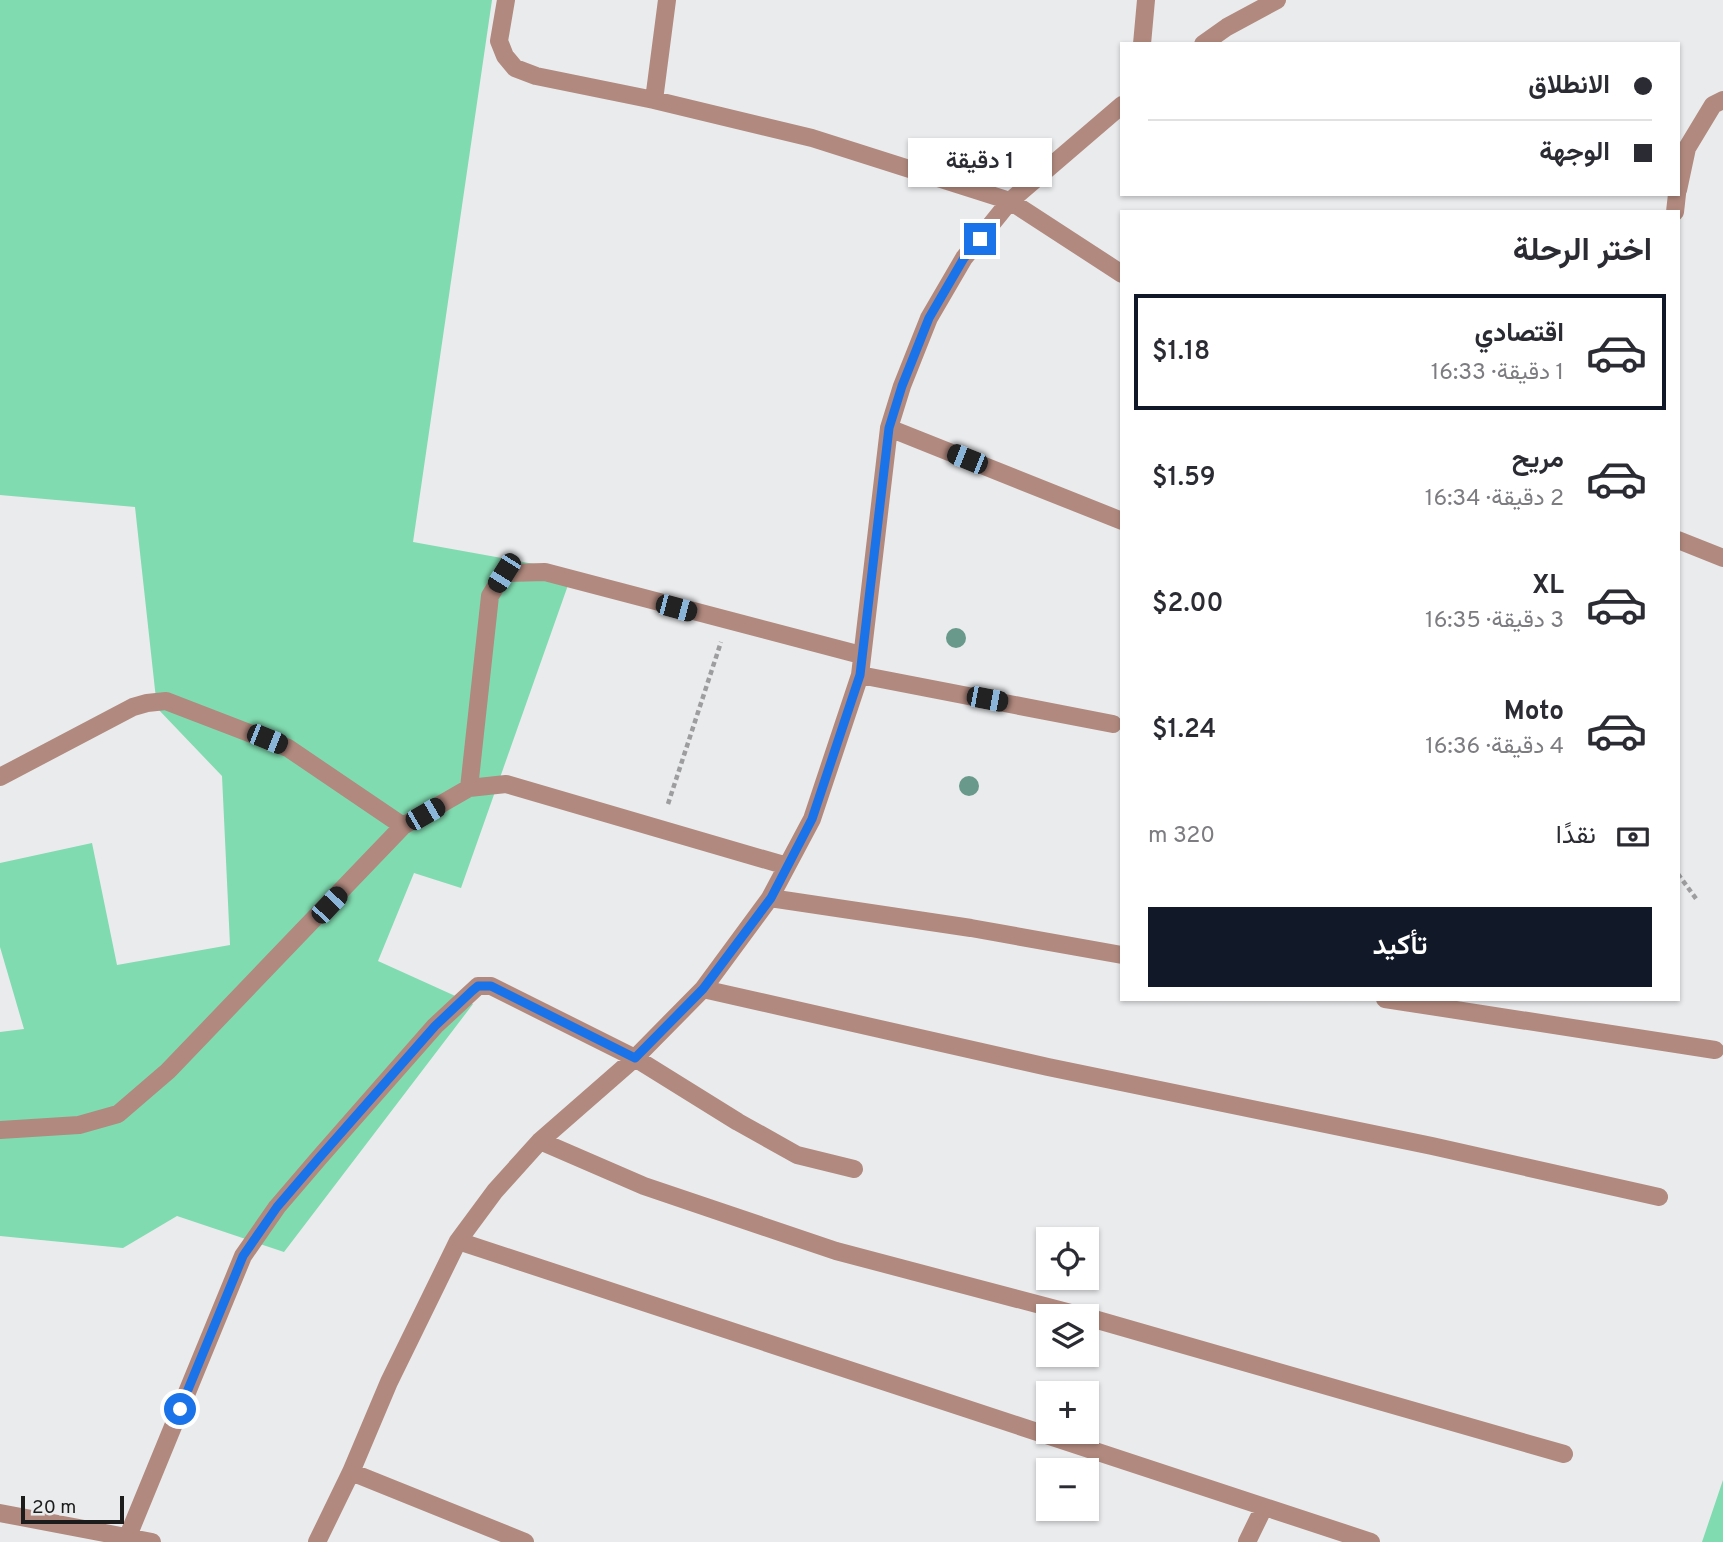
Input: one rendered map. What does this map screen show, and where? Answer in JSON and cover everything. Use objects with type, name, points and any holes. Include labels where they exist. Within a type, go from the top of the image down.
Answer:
[{"type":"street","points":[[506,0],[499,41],[505,56],[515,68],[536,76],[654,100],[813,138],[1010,201],[1120,273]]},
{"type":"street","points":[[654,100],[667,0]]},
{"type":"street","points":[[1142,42],[1146,0]]},
{"type":"street","points":[[1206,42],[1227,27],[1277,0]]},
{"type":"street","points":[[1680,182],[1687,148],[1713,105],[1723,100]]},
{"type":"street","points":[[317,1542],[351,1472],[389,1382],[458,1241],[495,1191],[540,1141],[635,1058],[703,989],[771,898],[812,819],[860,675],[889,428],[902,386],[929,318],[964,258],[1010,201],[1120,107]]},
{"type":"street","points":[[889,428],[1120,520]]},
{"type":"street","points":[[1680,541],[1723,558]]},
{"type":"street","points":[[469,788],[490,596],[504,573],[545,572],[861,655]]},
{"type":"street","points":[[860,675],[1114,724]]},
{"type":"street","points":[[0,777],[133,707],[166,701],[288,748],[404,826]]},
{"type":"street","points":[[0,1130],[79,1125],[118,1114],[168,1071],[404,826],[469,788],[506,784],[787,866]]},
{"type":"street","points":[[771,898],[971,928],[1120,955]]},
{"type":"street","points":[[128,1536],[243,1256],[277,1207],[435,1026],[478,986],[491,986],[635,1058],[797,1155],[854,1169]]},
{"type":"street","points":[[703,989],[1048,1067],[1432,1146],[1659,1197]]},
{"type":"street","points":[[1398,1001],[1715,1050]]},
{"type":"street","points":[[540,1141],[645,1186],[836,1251],[1036,1304]]},
{"type":"street","points":[[458,1241],[1371,1542]]},
{"type":"street","points":[[1099,1321],[1564,1454]]},
{"type":"street","points":[[351,1472],[525,1542]]},
{"type":"street","points":[[1247,1542],[1264,1507]]},
{"type":"street","points":[[0,1513],[152,1542]]},
{"type":"path","points":[[660,827],[728,622]]},
{"type":"path","points":[[1680,877],[1697,900]]},
{"type":"green space","points":[[0,0],[492,0],[413,542],[573,571],[461,888],[414,873],[378,961],[473,1004],[284,1252],[177,1216],[123,1248],[0,1236],[0,1032],[24,1029],[0,947],[0,863],[92,843],[117,965],[230,945],[222,776],[157,708],[135,507],[0,495]]},
{"type":"green space","points":[[1723,1480],[1723,1542],[1702,1542]]},
{"type":"route","points":[[180,1409],[243,1256],[277,1207],[435,1026],[472,991],[478,986],[491,986],[635,1058],[703,989],[771,898],[812,819],[860,675],[889,428],[902,386],[929,318],[964,258],[980,239]]}]
